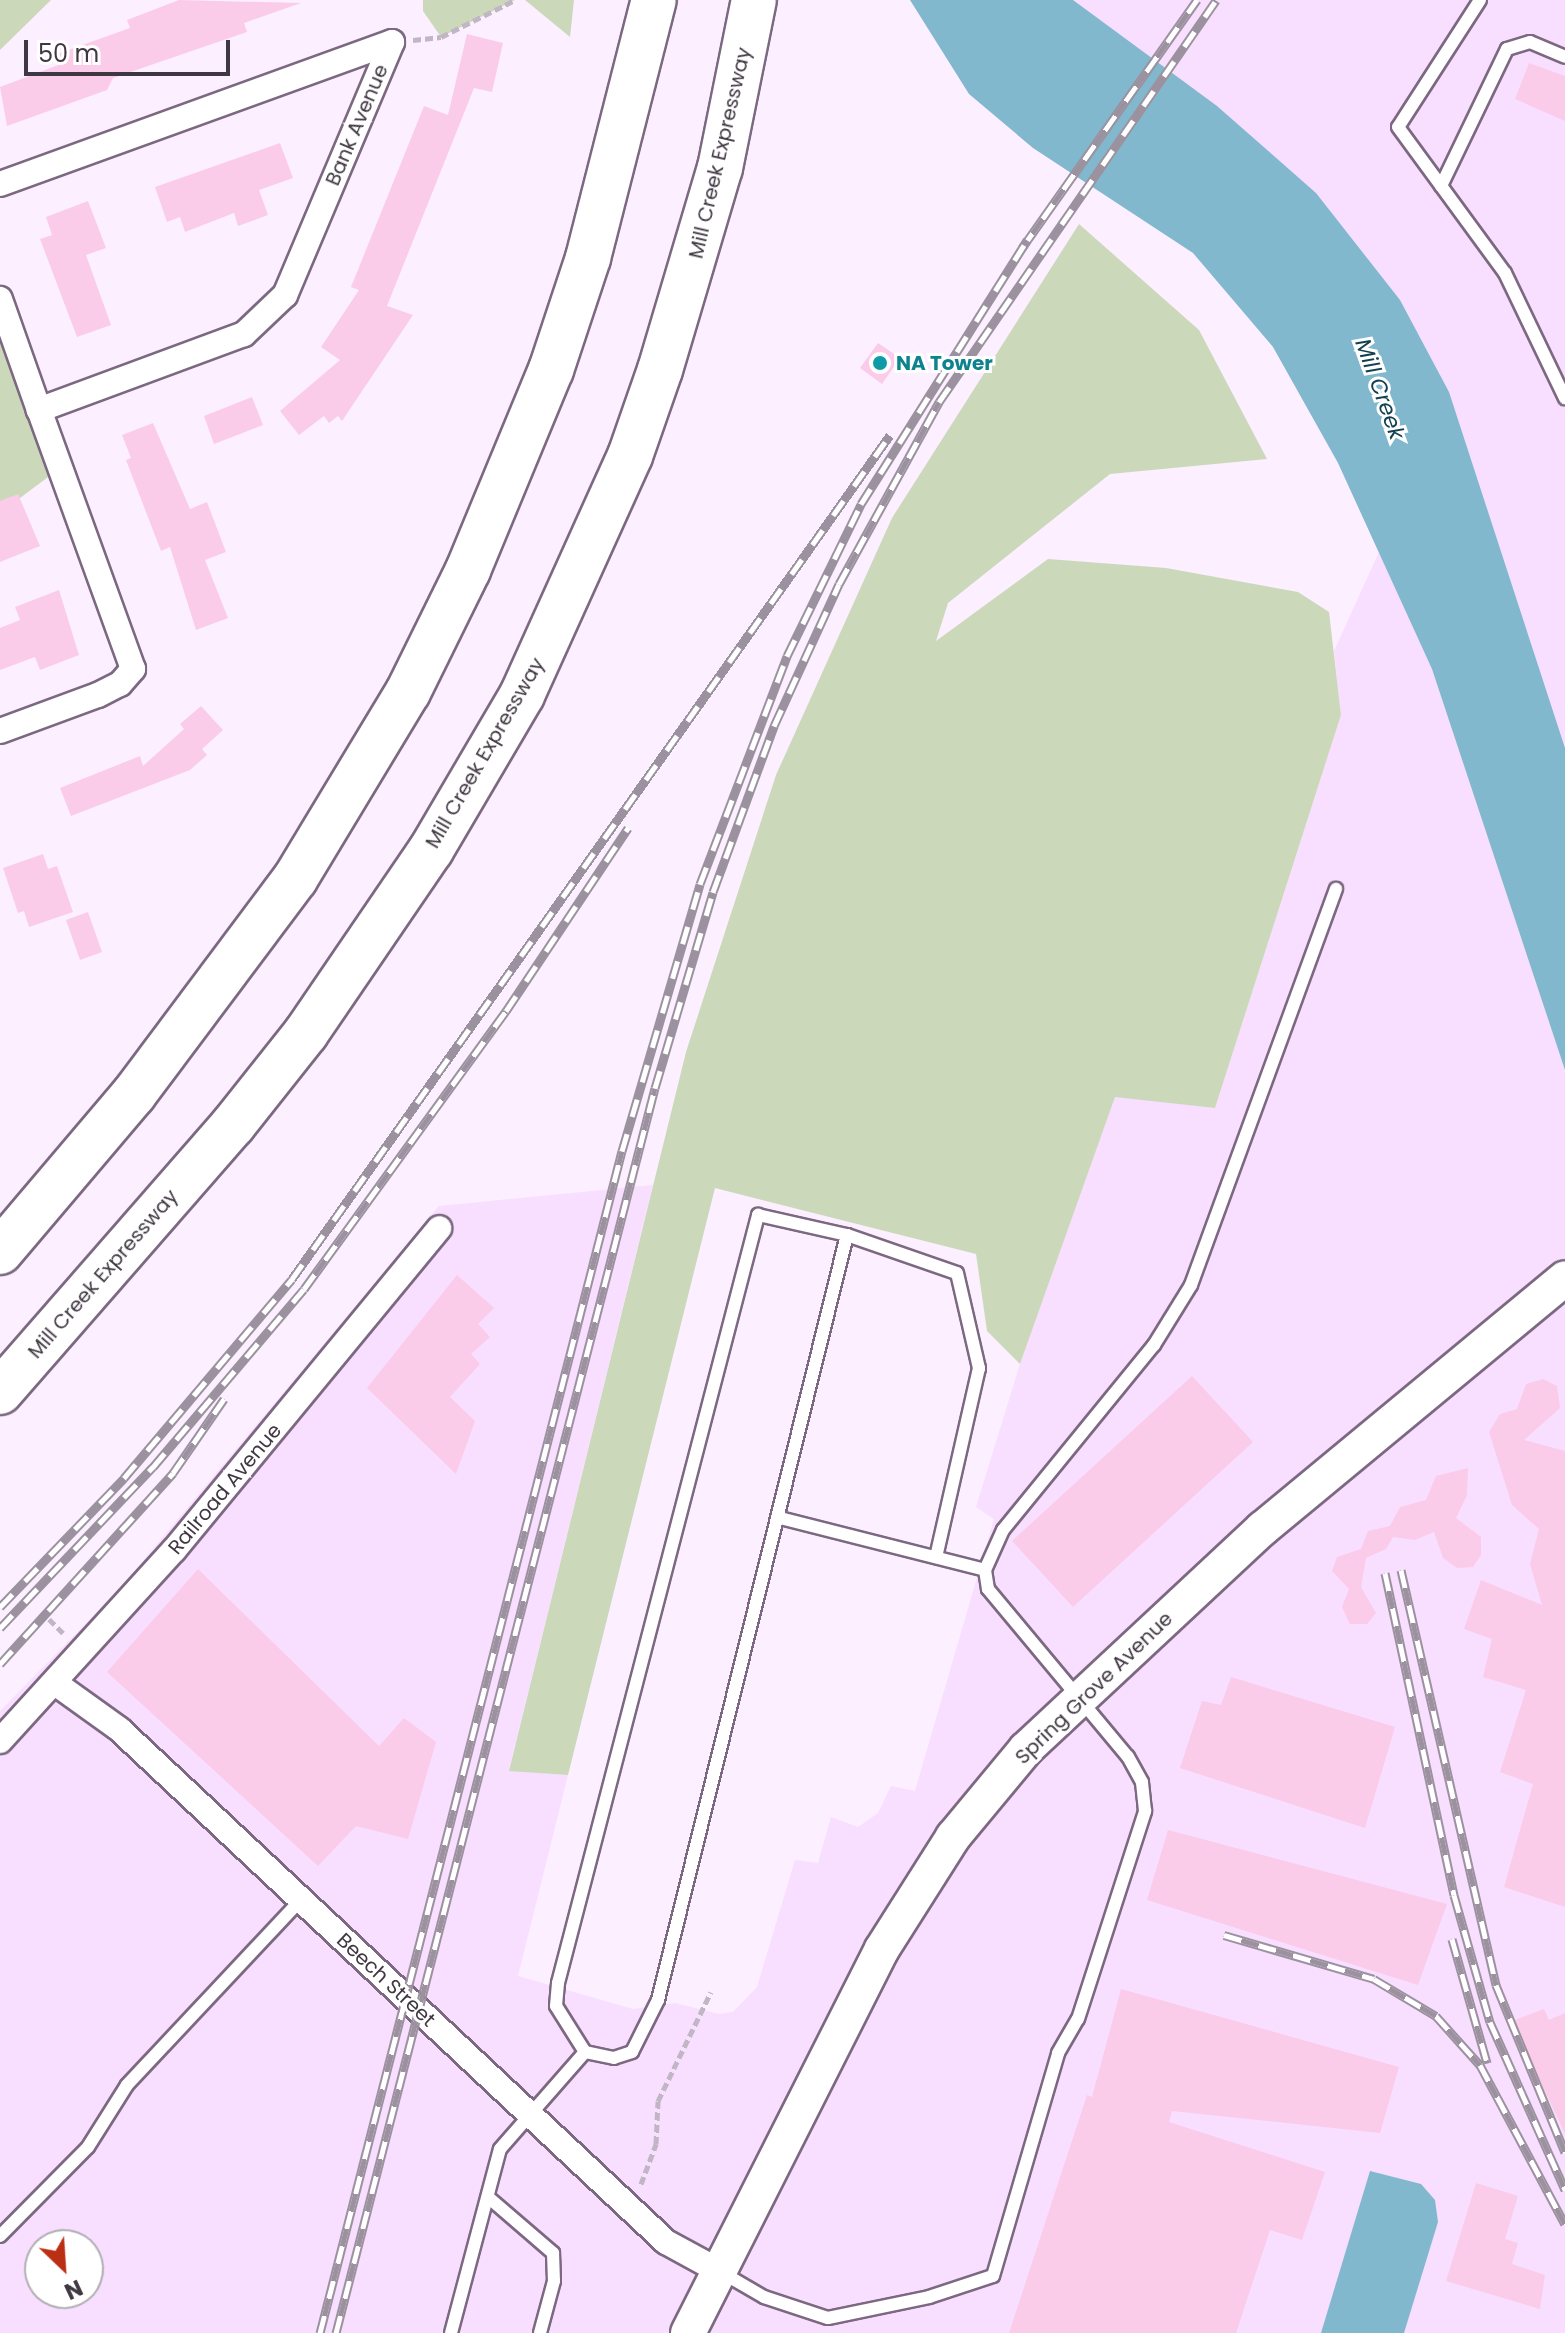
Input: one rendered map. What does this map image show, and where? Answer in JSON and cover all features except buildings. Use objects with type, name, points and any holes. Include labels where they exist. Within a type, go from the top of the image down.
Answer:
[{"type":"highway","points":[[0,1252],[134,1094],[295,879],[408,692],[468,570],[551,370],[592,244],[654,0]]},
{"type":"highway","name":"Mill Creek Expressway","points":[[0,1392],[233,1125],[306,1033],[423,863],[522,695],[630,456],[660,370],[720,168],[754,0]]},
{"type":"main road","name":"Spring Grove Avenue","points":[[688,2333],[882,1949],[953,1837],[1026,1749],[1262,1529],[1559,1284]]},
{"type":"street","name":"Bank Avenue","points":[[0,184],[392,42]]},
{"type":"street","name":"Bank Avenue","points":[[39,410],[244,334],[267,317],[285,295],[392,42]]},
{"type":"street","points":[[0,299],[133,669],[120,684],[98,695],[0,731]]},
{"type":"street","name":"Railroad Avenue","points":[[0,1741],[194,1527],[439,1228]]},
{"type":"street","name":"Beech Street","points":[[55,1683],[119,1729],[666,2242],[721,2272]]},
{"type":"lane","points":[[1480,0],[1398,127],[1505,273],[1565,398]]},
{"type":"lane","points":[[1441,186],[1507,49],[1530,42],[1565,57]]},
{"type":"lane","points":[[721,2272],[764,2297],[828,2318],[929,2297],[993,2276],[1058,2053],[1078,2019],[1145,1811],[1142,1782],[1128,1757],[988,1589],[985,1570],[1003,1530],[1154,1345],[1191,1285],[1336,889]]},
{"type":"lane","points":[[847,1235],[780,1518],[658,2000],[632,2052],[614,2058],[585,2052],[556,2006],[558,1983],[758,1215],[847,1235],[957,1273],[979,1368],[936,1557]]},
{"type":"lane","points":[[780,1518],[985,1570]]},
{"type":"lane","points":[[0,2236],[88,2147],[127,2085],[301,1900]]},
{"type":"lane","points":[[451,2333],[500,2149],[585,2052]]},
{"type":"lane","points":[[488,2197],[553,2253],[554,2281],[540,2333]]},
{"type":"path","points":[[392,42],[441,37],[515,0]]},
{"type":"path","points":[[49,1619],[71,1641]]},
{"type":"path","points":[[631,2209],[656,2144],[658,2101],[711,1992]]},
{"type":"shaded area","points":[[1073,0],[1565,0],[1565,2333],[0,2333],[0,1711],[118,1591],[439,1206],[653,1185],[509,1770],[568,1775],[518,1976],[633,2009],[675,2003],[719,2014],[733,2012],[757,1987],[795,1860],[818,1863],[831,1817],[858,1827],[878,1813],[891,1786],[915,1791],[994,1519],[976,1507],[1020,1364],[1115,1096],[1215,1108],[1341,715],[1334,651],[1414,475],[1113,31]]},
{"type":"green space","points":[[0,0],[51,0],[0,50]]},
{"type":"green space","points":[[423,0],[515,0],[441,37],[423,11]]},
{"type":"green space","points":[[525,0],[574,0],[570,37]]},
{"type":"green space","points":[[1079,224],[1199,330],[1267,459],[1110,474],[948,603],[936,641],[1048,559],[1166,568],[1298,592],[1329,612],[1341,715],[1215,1108],[1115,1097],[1020,1364],[987,1331],[976,1254],[715,1188],[568,1775],[509,1771],[686,1052],[776,775],[892,518]]},
{"type":"green space","points":[[0,323],[52,474],[0,513]]},
{"type":"water","name":"Mill Creek","points":[[910,0],[1073,0],[1217,106],[1316,193],[1400,300],[1449,392],[1565,748],[1565,1070],[1432,669],[1338,463],[1273,347],[1193,253],[1033,148],[969,94]]},
{"type":"water","points":[[1370,2171],[1421,2184],[1435,2200],[1438,2222],[1404,2333],[1321,2333]]},
{"type":"railway","points":[[1022,248],[1197,0]]},
{"type":"railway","points":[[336,2333],[655,1088],[713,892],[774,726],[839,584],[939,402],[1216,0]]},
{"type":"railway","points":[[320,2333],[622,1151],[700,884],[787,656],[861,504],[1027,240]]},
{"type":"railway","points":[[0,1607],[124,1478],[292,1279],[890,435]]},
{"type":"railway","points":[[0,1628],[153,1467],[304,1289],[506,1011],[628,828]]},
{"type":"railway","points":[[0,1664],[173,1473],[224,1399]]},
{"type":"railway","points":[[1401,1570],[1496,1985],[1565,2152]]},
{"type":"railway","points":[[1385,1573],[1454,1895],[1490,2022],[1565,2190]]},
{"type":"railway","points":[[1224,1935],[1374,1979],[1436,2016],[1480,2065],[1565,2224]]},
{"type":"railway","points":[[1452,1939],[1487,2063]]},
{"type":"place","name":"NA Tower","points":[[880,363]]}]
